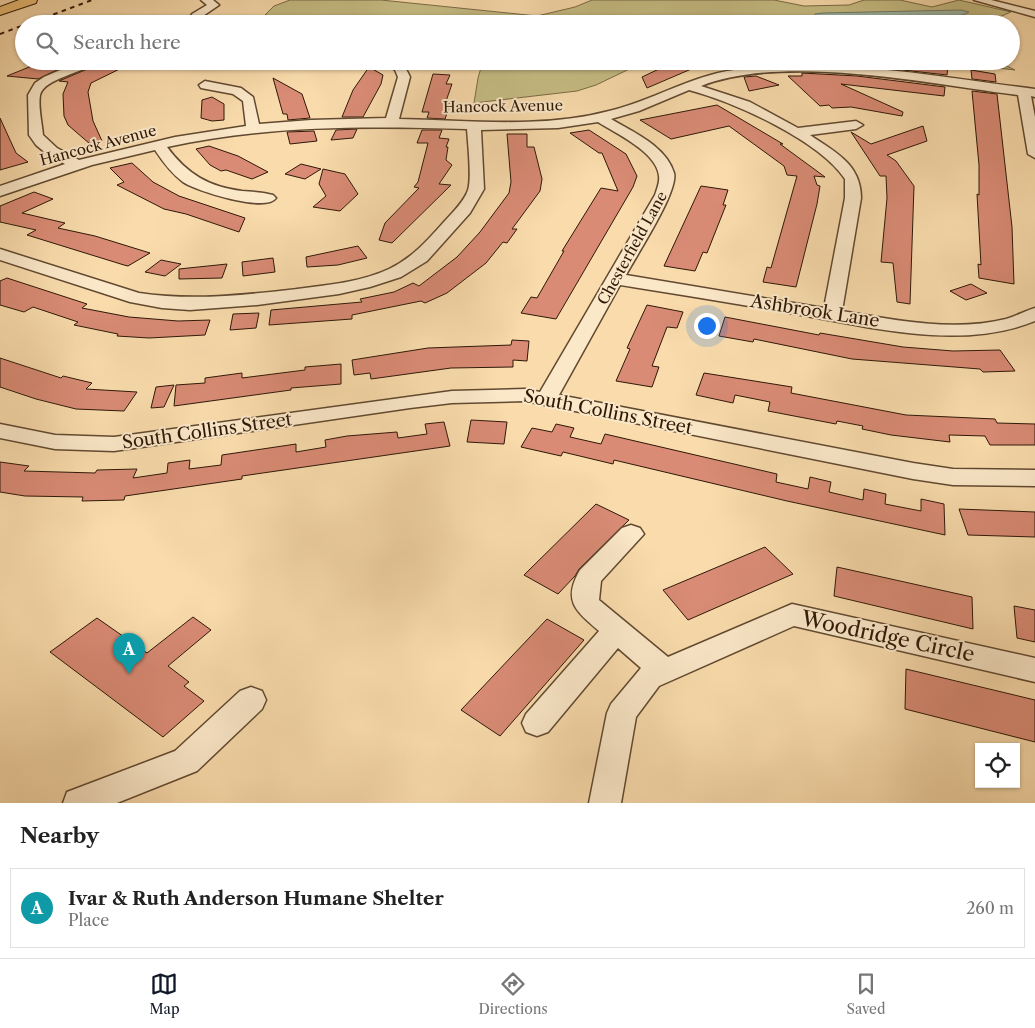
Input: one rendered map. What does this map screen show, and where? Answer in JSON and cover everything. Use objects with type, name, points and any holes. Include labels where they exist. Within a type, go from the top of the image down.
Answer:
[{"type":"main road","points":[[0,3],[9,0]]},
{"type":"main road","points":[[0,11],[31,0]]},
{"type":"street","points":[[198,15],[214,5],[206,0]]},
{"type":"street","points":[[987,1],[1035,14]]},
{"type":"street","points":[[1020,18],[1035,14]]},
{"type":"street","points":[[71,70],[39,86],[34,95],[36,134],[41,142],[52,151],[75,164]]},
{"type":"street","points":[[391,122],[404,77],[401,70]]},
{"type":"street","name":"Hancock Avenue","points":[[0,191],[75,164],[158,145],[253,129],[322,123],[558,124],[599,117],[648,104],[687,86],[734,73],[763,70]]},
{"type":"street","name":"Hancock Avenue","points":[[857,70],[1029,92]]},
{"type":"street","points":[[205,85],[237,91],[249,100],[253,129]]},
{"type":"street","points":[[687,86],[746,105],[795,133],[840,164],[851,177],[854,185],[832,314]]},
{"type":"street","points":[[1029,92],[1035,154]]},
{"type":"street","name":"Chesterfield Lane","points":[[546,399],[663,196],[666,173],[659,160],[649,150],[599,117]]},
{"type":"street","points":[[0,254],[136,298],[162,302],[200,303],[306,294],[364,283],[394,273],[421,257],[464,210],[476,189],[474,125]]},
{"type":"street","points":[[795,133],[856,125]]},
{"type":"street","points":[[158,145],[180,172],[205,187],[239,196],[268,198]]},
{"type":"street","name":"Ashbrook Lane","points":[[615,279],[903,326],[957,329],[1005,325],[1035,314]]},
{"type":"street","name":"South Collins Street","points":[[0,431],[56,442],[114,444],[443,398],[524,395],[913,471],[954,477],[1035,478]]},
{"type":"street","points":[[631,534],[589,577],[585,590],[586,604],[664,671]]},
{"type":"street","name":"Woodridge Circle","points":[[605,803],[622,713],[649,678],[792,615],[1035,670]]},
{"type":"street","points":[[537,723],[616,630]]},
{"type":"street","points":[[79,803],[186,761],[251,700]]},
{"type":"shaded area","points":[[290,0],[381,0],[527,15],[265,15],[274,6]]},
{"type":"shaded area","points":[[592,0],[774,0],[804,6],[849,5],[864,0],[900,0],[932,7],[959,0],[1011,12],[1004,15],[541,15],[575,7]]},
{"type":"shaded area","points":[[480,70],[627,70],[596,85],[577,91],[474,103]]},
{"type":"water","points":[[961,10],[969,12],[963,15],[815,15],[823,13]]},
{"type":"building","points":[[22,70],[57,70],[38,79],[7,76]]},
{"type":"building","points":[[85,70],[118,70],[91,83],[88,92],[93,121],[102,141],[90,144],[68,125],[64,116],[63,94],[68,82],[59,81]]},
{"type":"building","points":[[367,70],[374,70],[383,75],[381,84],[363,117],[342,117],[353,90]]},
{"type":"building","points":[[657,70],[689,70],[647,88],[642,77]]},
{"type":"building","points":[[903,70],[948,70],[947,75]]},
{"type":"building","points":[[971,70],[995,74],[996,82],[972,79]]},
{"type":"building","points":[[802,73],[857,76],[945,87],[944,96],[841,84],[903,112],[902,116],[851,107],[832,108],[829,105],[820,106],[788,76],[802,76]]},
{"type":"building","points":[[433,74],[450,75],[446,84],[452,84],[445,104],[450,104],[445,119],[427,118],[429,112],[422,112]]},
{"type":"building","points":[[756,76],[779,85],[749,91],[744,77]]},
{"type":"building","points":[[273,78],[302,94],[310,118],[288,120],[287,114],[283,114]]},
{"type":"building","points":[[972,91],[997,94],[1012,227],[1014,284],[979,278],[978,264],[981,265],[977,194],[979,195],[979,165]]},
{"type":"building","points":[[212,97],[224,104],[224,120],[212,121],[201,118],[202,100]]},
{"type":"building","points":[[717,105],[783,144],[780,144],[825,177],[814,176],[817,185],[820,186],[796,287],[763,282],[767,267],[771,268],[797,176],[787,175],[784,166],[729,126],[671,139],[640,120]]},
{"type":"building","points":[[0,118],[16,153],[28,162],[0,170]]},
{"type":"building","points":[[923,126],[927,141],[887,155],[896,161],[914,186],[910,304],[897,302],[893,263],[881,262],[887,198],[886,176],[880,176],[851,132],[871,144]]},
{"type":"building","points":[[357,129],[353,138],[331,140],[336,130]]},
{"type":"building","points":[[422,130],[442,130],[439,138],[449,139],[446,147],[448,147],[446,160],[452,165],[439,184],[451,185],[392,243],[379,240],[385,223],[419,188],[414,187],[418,182],[428,143],[417,143]]},
{"type":"building","points":[[589,130],[626,154],[637,176],[633,187],[556,319],[521,313],[531,297],[537,298],[564,251],[562,251],[601,188],[618,191],[602,153],[599,153],[570,133]]},
{"type":"building","points":[[314,131],[317,141],[290,144],[287,132]]},
{"type":"building","points":[[507,134],[527,134],[527,147],[534,147],[542,179],[540,191],[512,229],[517,229],[507,243],[503,242],[486,263],[447,293],[425,303],[421,301],[352,315],[352,319],[269,325],[271,310],[362,302],[360,299],[394,292],[413,283],[419,286],[457,257],[480,232],[509,193],[511,182]]},
{"type":"building","points":[[209,146],[238,156],[268,172],[252,179],[226,170],[221,171],[210,165],[196,149]]},
{"type":"building","points":[[132,163],[153,182],[179,196],[245,218],[239,232],[186,214],[164,209],[117,185],[124,182],[110,168]]},
{"type":"building","points":[[301,164],[321,169],[305,179],[285,174]]},
{"type":"building","points":[[323,169],[345,174],[358,194],[340,211],[313,207],[326,196],[319,184]]},
{"type":"building","points":[[701,186],[728,190],[723,205],[726,205],[707,253],[703,252],[695,271],[664,266]]},
{"type":"building","points":[[34,192],[53,199],[22,213],[65,223],[58,228],[95,236],[150,253],[128,266],[27,235],[36,230],[0,222],[0,206]]},
{"type":"building","points":[[358,246],[367,258],[338,265],[307,267],[306,257]]},
{"type":"building","points":[[273,258],[275,272],[243,276],[242,262]]},
{"type":"building","points":[[161,260],[181,264],[165,276],[145,272]]},
{"type":"building","points":[[227,264],[222,278],[179,279],[179,269]]},
{"type":"building","points":[[7,278],[87,304],[82,308],[129,317],[178,321],[210,320],[205,335],[149,338],[117,336],[118,334],[74,325],[78,322],[33,307],[24,312],[0,305],[0,281]]},
{"type":"building","points":[[971,284],[987,293],[966,300],[950,291]]},
{"type":"building","points":[[647,305],[683,312],[677,328],[667,327],[652,366],[659,367],[652,387],[616,381],[630,349],[627,348]]},
{"type":"building","points":[[259,313],[256,328],[230,330],[233,314]]},
{"type":"building","points":[[725,317],[819,335],[820,333],[903,347],[953,351],[1000,350],[1015,371],[983,372],[980,369],[852,359],[754,339],[753,342],[719,336]]},
{"type":"building","points":[[512,340],[529,341],[527,361],[513,360],[513,367],[451,368],[371,379],[370,373],[354,375],[352,360],[428,348],[511,345]]},
{"type":"building","points":[[0,358],[61,378],[63,376],[92,383],[86,389],[137,392],[124,411],[76,409],[36,399],[0,387]]},
{"type":"building","points":[[341,364],[341,384],[291,388],[291,390],[174,406],[176,385],[205,383],[205,378],[242,373],[242,378],[305,370],[305,367]]},
{"type":"building","points":[[704,373],[792,387],[791,393],[906,415],[995,419],[997,423],[1035,424],[1035,445],[990,445],[985,436],[949,435],[950,442],[891,435],[862,429],[863,426],[837,421],[836,424],[768,411],[770,402],[735,395],[733,403],[696,395]]},
{"type":"building","points":[[174,385],[164,407],[151,408],[156,387]]},
{"type":"building","points":[[471,420],[507,422],[504,444],[467,442]]},
{"type":"building","points":[[444,422],[450,446],[242,476],[242,479],[125,496],[124,500],[82,501],[83,497],[25,496],[0,492],[0,462],[29,466],[24,471],[95,473],[97,470],[137,469],[133,478],[167,473],[168,463],[190,460],[189,469],[221,465],[222,455],[296,444],[296,452],[326,447],[325,440],[347,436],[397,432],[398,438],[427,434],[425,424]]},
{"type":"building","points":[[556,424],[574,428],[570,437],[601,444],[605,434],[777,474],[776,482],[808,489],[810,477],[831,482],[829,492],[863,500],[864,489],[886,494],[885,504],[921,511],[921,499],[944,504],[945,535],[787,501],[614,460],[613,464],[563,452],[561,456],[521,447],[532,428],[552,432]]},
{"type":"building","points":[[596,504],[629,520],[579,569],[558,594],[524,575]]},
{"type":"building","points":[[959,509],[1035,512],[1035,537],[968,535]]},
{"type":"building","points":[[765,547],[793,574],[688,620],[663,590]]},
{"type":"building","points":[[837,567],[972,597],[973,629],[834,596]]},
{"type":"building","points":[[1014,606],[1035,610],[1035,642],[1017,638]]},
{"type":"building","points":[[193,617],[211,630],[168,666],[189,682],[184,686],[204,701],[163,737],[50,652],[97,618],[147,653]]},
{"type":"building","points":[[547,619],[584,640],[500,736],[461,710]]},
{"type":"building","points":[[906,669],[1035,700],[1035,742],[905,709]]},
{"type":"railway","points":[[52,15],[92,0]]},
{"type":"railway","points":[[0,34],[15,28]]},
{"type":"place","name":"Ivar & Ruth Anderson Humane Shelter","points":[[129,674]]}]
